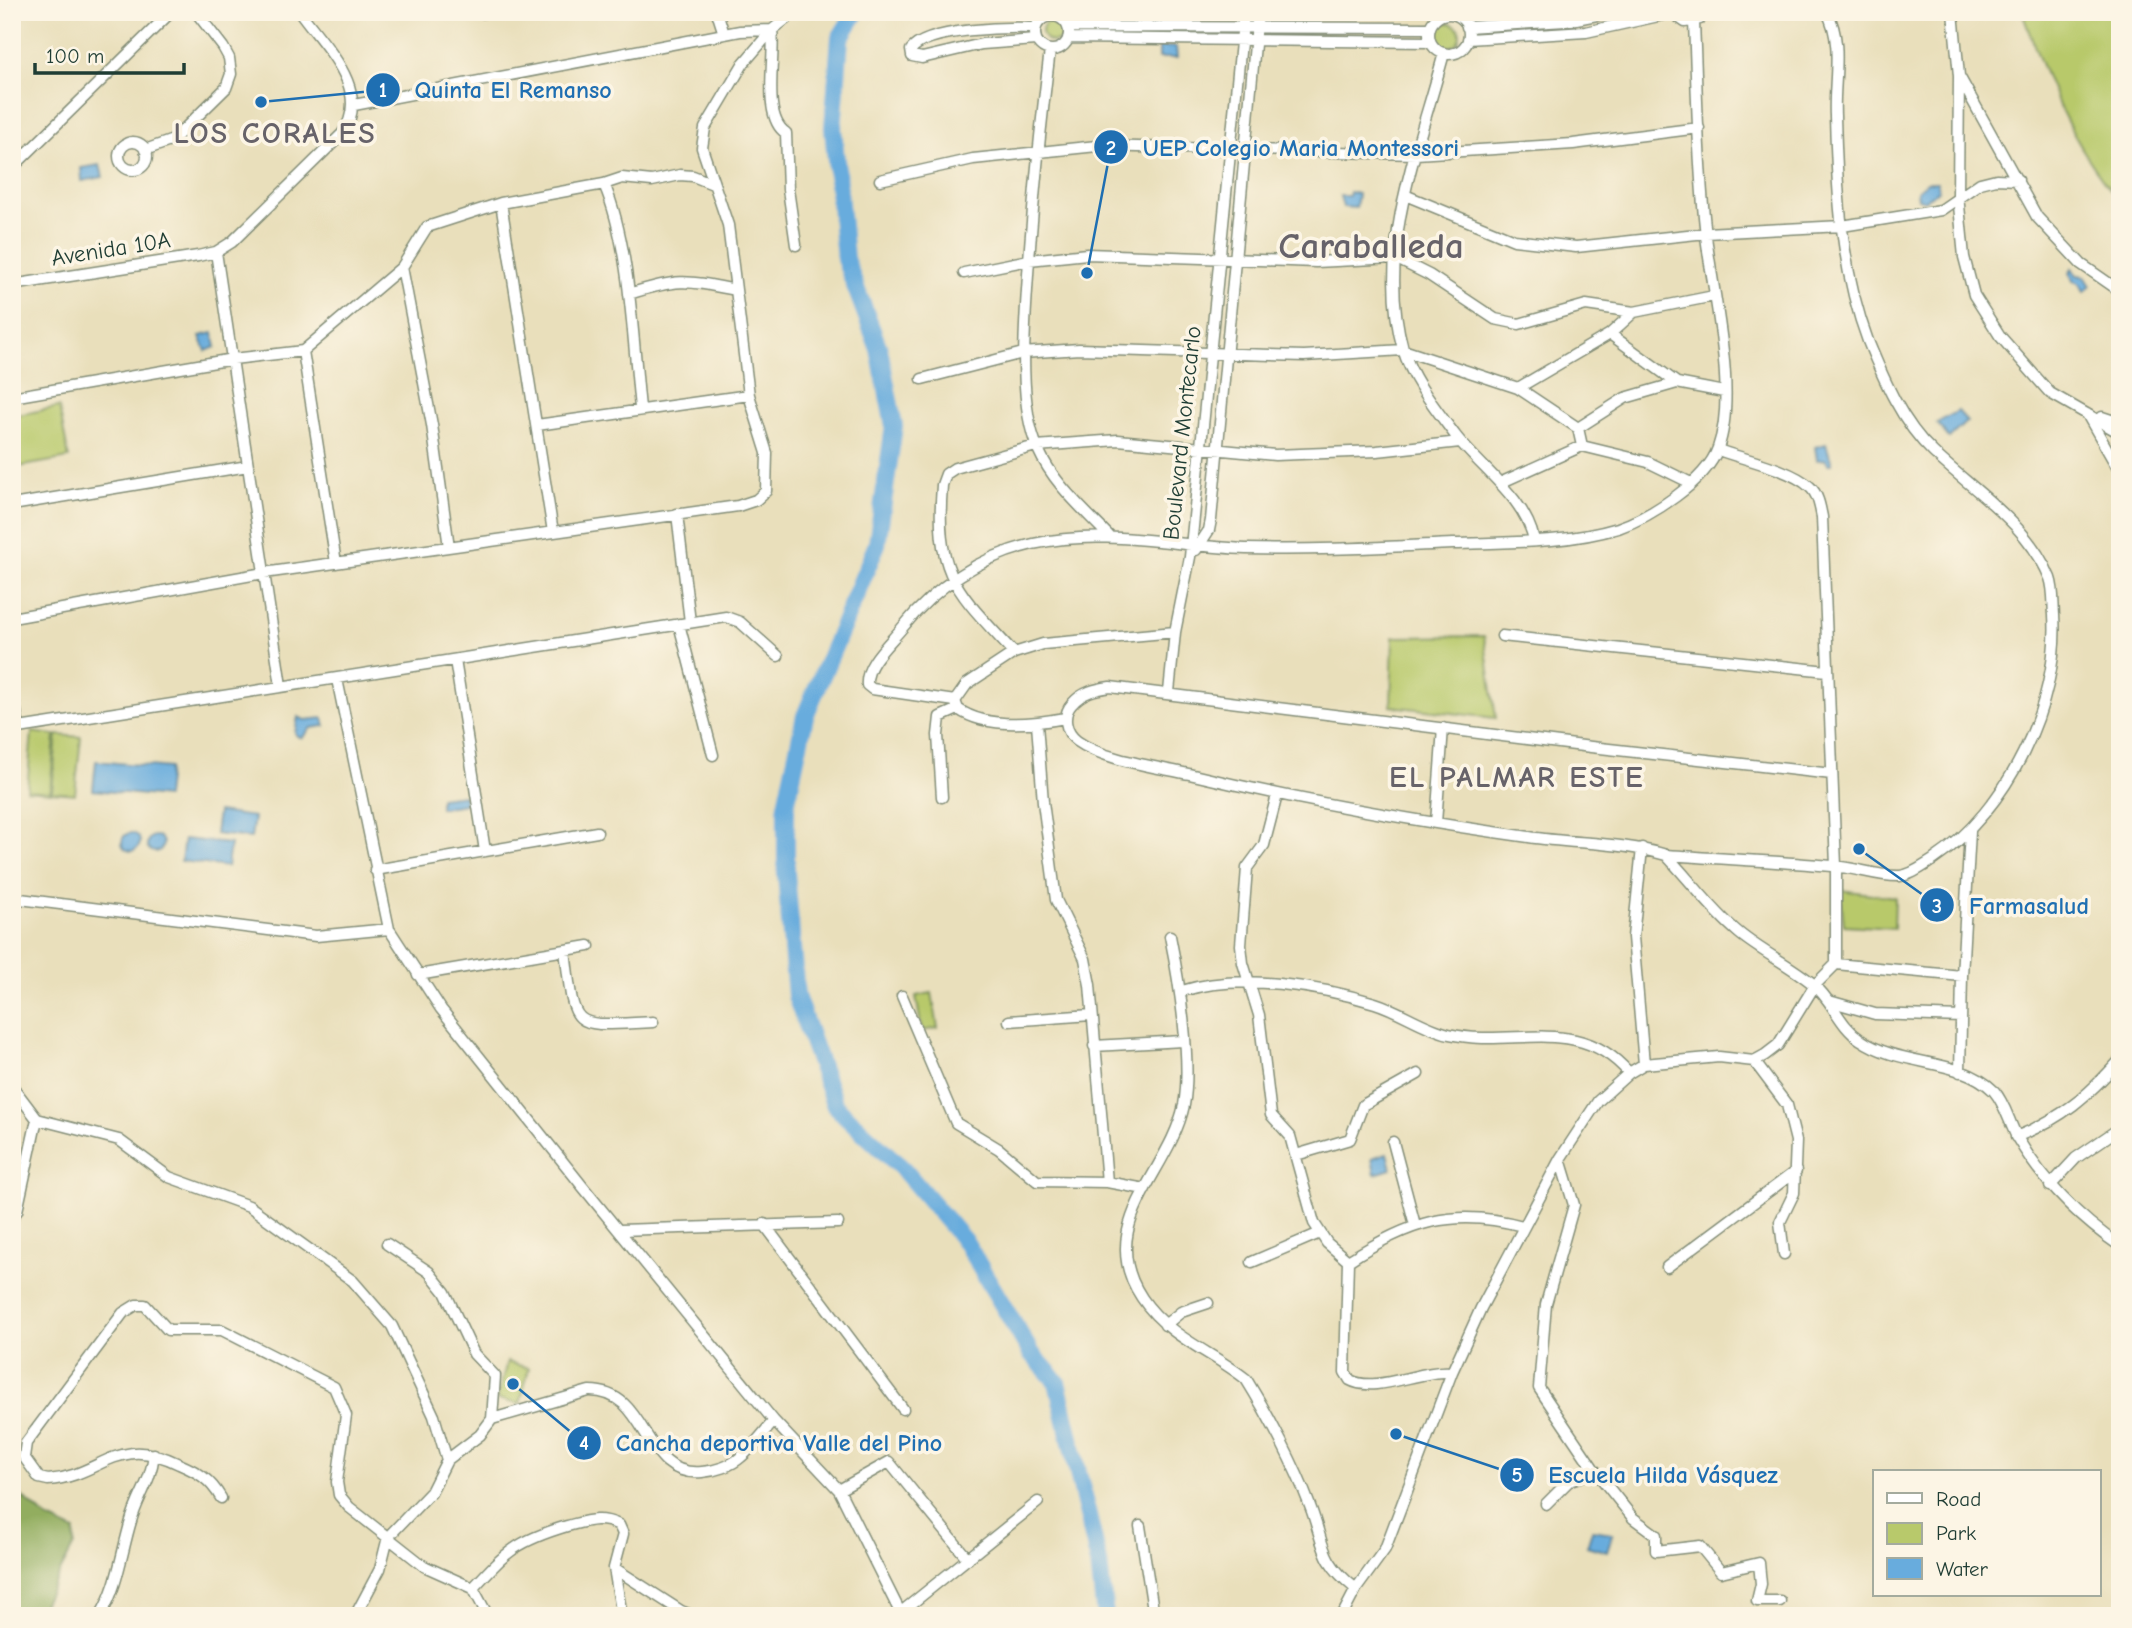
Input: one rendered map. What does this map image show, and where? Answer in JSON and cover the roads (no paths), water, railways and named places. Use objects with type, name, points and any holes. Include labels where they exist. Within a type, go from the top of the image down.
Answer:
[{"type":"street","points":[[12,168],[171,12]]},
{"type":"street","points":[[145,150],[173,140],[226,88],[231,74],[229,58],[197,12]]},
{"type":"street","points":[[281,686],[216,252],[232,242],[342,134],[352,120],[354,105],[346,77],[300,12]]},
{"type":"street","points":[[717,12],[724,34]]},
{"type":"street","points":[[12,618],[264,573],[738,506],[756,500],[766,491],[767,453],[749,395],[728,225],[702,148],[705,128],[743,64],[772,30],[795,12]]},
{"type":"street","name":"Boulevard Montecarlo","points":[[1196,545],[1201,450],[1244,12]]},
{"type":"street","name":"Boulevard Montecarlo","points":[[1169,692],[1175,632],[1190,557],[1211,520],[1258,12]]},
{"type":"street","points":[[1467,27],[1566,21],[1612,12]]},
{"type":"street","points":[[1468,39],[1568,34],[1672,13],[1677,19],[1694,22],[1706,12]]},
{"type":"street","points":[[1827,12],[1836,38],[1834,111],[1842,226],[1852,292],[1890,394],[1931,450],[2027,539],[2051,581],[2055,633],[2048,678],[2032,735],[2008,780],[1958,843],[1913,873],[1899,876],[1836,866],[1666,855],[1642,848],[1531,838],[1277,796],[1139,762],[1076,740],[1068,729],[1065,718],[1070,705],[1094,690],[1110,687],[1832,774]]},
{"type":"street","points":[[1953,12],[1959,76],[1956,132],[1958,195],[1964,257],[1974,295],[2000,335],[2050,393],[2120,433]]},
{"type":"street","points":[[1068,33],[1430,42],[1444,53],[1459,51],[1468,39],[1467,27],[1455,13],[1439,16],[1429,28],[1430,42]]},
{"type":"street","points":[[1036,40],[1035,28],[1043,18],[1056,14],[1068,33]]},
{"type":"street","points":[[1065,718],[1037,724],[977,720],[956,705],[880,691],[867,685],[866,679],[874,663],[908,621],[952,580],[980,563],[1028,545],[1108,535],[1196,545],[1331,550],[1573,538],[1620,527],[1645,517],[1691,484],[1718,450],[1724,417],[1724,392],[1706,233],[1694,22]]},
{"type":"street","points":[[1068,33],[1242,26],[1429,28]]},
{"type":"street","points":[[1035,28],[978,29],[920,43],[911,50],[912,56],[922,58],[982,44],[1036,40],[1050,50],[1061,48],[1068,33]]},
{"type":"street","points":[[354,105],[724,34],[772,30]]},
{"type":"street","points":[[772,30],[775,51],[771,85],[772,114],[779,128],[786,132],[788,189],[796,245]]},
{"type":"street","points":[[1050,50],[1038,151],[1023,353],[1036,446],[1058,483],[1108,535]]},
{"type":"street","points":[[1444,53],[1405,195],[1395,258],[1396,310],[1404,350],[1421,385],[1460,442],[1500,483],[1532,528],[1534,540]]},
{"type":"street","points":[[1959,76],[2038,217],[2081,264],[2120,290]]},
{"type":"street","points":[[880,180],[973,159],[1127,145],[1231,151],[1416,154],[1560,146],[1699,128]]},
{"type":"street","points":[[12,397],[233,359],[303,351],[402,267],[427,227],[501,203],[604,184],[622,178],[652,181],[680,175],[713,184]]},
{"type":"street","points":[[1405,195],[1514,240],[1576,247],[1706,233],[1842,226],[1941,210],[1958,195],[1988,181],[2018,180]]},
{"type":"street","points":[[604,184],[612,202],[629,294],[640,408]]},
{"type":"street","points":[[501,203],[553,532]]},
{"type":"street","name":"Avenida 10A","points":[[12,285],[216,252]]},
{"type":"street","points":[[964,273],[1029,260],[1121,253],[1316,262],[1395,258],[1429,275],[1506,323],[1519,324],[1586,305],[1634,312],[1714,296]]},
{"type":"street","points":[[402,267],[432,425],[449,547]]},
{"type":"street","points":[[629,294],[679,280],[736,290]]},
{"type":"street","points":[[1518,388],[1610,334],[1634,312]]},
{"type":"street","points":[[1610,334],[1677,383],[1724,392]]},
{"type":"street","points":[[922,379],[1023,353],[1108,348],[1228,355],[1329,356],[1404,350],[1518,388],[1578,428],[1582,446]]},
{"type":"street","points":[[303,351],[336,563]]},
{"type":"street","points":[[1578,428],[1626,398],[1677,383]]},
{"type":"street","points":[[537,425],[640,408],[749,395]]},
{"type":"street","points":[[2086,412],[2120,423]]},
{"type":"street","points":[[2086,412],[2120,472]]},
{"type":"street","points":[[1014,653],[961,596],[952,580],[942,537],[941,499],[946,474],[1036,446],[1118,440],[1201,450],[1325,455],[1460,442]]},
{"type":"street","points":[[1500,483],[1582,446],[1648,461],[1680,475],[1691,484]]},
{"type":"street","points":[[1342,1616],[1356,1589],[1384,1549],[1452,1372],[1523,1226],[1560,1160],[1598,1101],[1629,1073],[1644,1065],[1719,1057],[1754,1060],[1777,1045],[1815,985],[1836,964],[1836,866],[1822,517],[1818,499],[1811,487],[1795,477],[1718,450]]},
{"type":"street","points":[[12,505],[248,466]]},
{"type":"street","points":[[677,514],[685,623],[713,755]]},
{"type":"street","points":[[12,689],[19,727],[726,617],[740,622],[778,656]]},
{"type":"street","points":[[942,797],[938,735],[940,717],[956,705],[967,684],[1014,653],[1063,640],[1175,632]]},
{"type":"street","points":[[1502,636],[1828,671]]},
{"type":"street","points":[[455,660],[485,851]]},
{"type":"street","points":[[337,678],[388,929],[449,1020],[774,1421],[839,1490],[901,1614],[1038,1502]]},
{"type":"street","points":[[1037,724],[1054,889],[1067,926],[1085,959],[1107,1182]]},
{"type":"street","points":[[1436,823],[1443,728]]},
{"type":"street","points":[[1277,796],[1264,845],[1247,868],[1241,945],[1243,963],[1262,1031],[1267,1101],[1271,1115],[1290,1136],[1306,1201],[1320,1233],[1348,1261],[1343,1356],[1345,1372],[1350,1380],[1367,1384],[1425,1372],[1452,1372]]},
{"type":"street","points":[[1961,1072],[1962,976],[1970,831]]},
{"type":"street","points":[[374,870],[597,832]]},
{"type":"street","points":[[1642,848],[1633,937],[1644,1065]]},
{"type":"street","points":[[1666,855],[1738,932],[1815,985],[1829,1001],[1840,1021],[1862,1041],[1910,1060],[1961,1072],[1995,1092],[2016,1137],[2050,1186],[2083,1219],[2120,1246]]},
{"type":"street","points":[[12,898],[316,936],[388,929]]},
{"type":"street","points":[[1170,936],[1182,991],[1186,1086],[1183,1107],[1130,1221],[1126,1261],[1131,1280],[1165,1325],[1247,1380],[1311,1507],[1320,1544],[1339,1575],[1356,1589]]},
{"type":"street","points":[[418,975],[589,946]]},
{"type":"street","points":[[565,950],[572,1005],[577,1017],[585,1023],[598,1025],[653,1022]]},
{"type":"street","points":[[1836,964],[1962,976]]},
{"type":"street","points":[[1182,991],[1251,984],[1306,986],[1374,1003],[1450,1034],[1573,1038],[1617,1058],[1629,1073]]},
{"type":"street","points":[[902,996],[956,1123],[999,1149],[1037,1181],[1107,1182],[1145,1189]]},
{"type":"street","points":[[1829,1001],[1875,1014],[1961,1017]]},
{"type":"street","points":[[1009,1021],[1091,1015]]},
{"type":"street","points":[[1094,1046],[1183,1041]]},
{"type":"street","points":[[1754,1060],[1787,1105],[1797,1141],[1794,1193],[1780,1222],[1784,1254]]},
{"type":"street","points":[[2016,1137],[2050,1123],[2086,1097],[2120,1060]]},
{"type":"street","points":[[1296,1155],[1350,1139],[1363,1105],[1418,1074]]},
{"type":"street","points":[[12,1086],[37,1119],[119,1140],[169,1177],[249,1206],[353,1281],[392,1326],[434,1416],[447,1460]]},
{"type":"street","points":[[12,1217],[17,1211],[37,1119]]},
{"type":"street","points":[[2050,1186],[2076,1158],[2120,1128]]},
{"type":"street","points":[[1393,1142],[1415,1225]]},
{"type":"street","points":[[1560,1160],[1574,1205],[1546,1304],[1539,1388],[1593,1468],[1633,1518],[1656,1535],[1656,1551],[1700,1546],[1721,1572],[1759,1563],[1761,1584],[1757,1601],[1780,1601]]},
{"type":"street","points":[[1667,1267],[1796,1171]]},
{"type":"street","points":[[1348,1261],[1377,1242],[1415,1225],[1460,1216],[1494,1219],[1523,1226]]},
{"type":"street","points":[[620,1230],[838,1223]]},
{"type":"street","points":[[764,1224],[903,1409]]},
{"type":"street","points":[[1252,1262],[1320,1233]]},
{"type":"street","points":[[355,1616],[380,1569],[388,1537],[432,1492],[447,1460],[480,1435],[492,1419],[495,1376],[474,1354],[445,1292],[429,1272],[387,1244]]},
{"type":"street","points":[[1165,1325],[1181,1312],[1208,1303]]},
{"type":"street","points":[[220,1498],[202,1474],[154,1454],[125,1453],[48,1480],[39,1478],[24,1457],[23,1451],[123,1313],[136,1305],[145,1305],[168,1330],[222,1331],[334,1387],[346,1415],[337,1482],[339,1495],[349,1507],[424,1566],[473,1588],[488,1616]]},
{"type":"street","points":[[492,1419],[589,1391],[605,1391],[617,1396],[627,1406],[665,1463],[695,1473],[725,1466],[740,1458],[774,1421]]},
{"type":"street","points":[[100,1616],[110,1598],[131,1520],[151,1475],[154,1454]]},
{"type":"street","points":[[839,1490],[890,1462],[968,1559]]},
{"type":"street","points":[[1546,1504],[1570,1480],[1593,1468]]},
{"type":"street","points":[[473,1588],[503,1556],[530,1537],[603,1518],[619,1525],[623,1534],[614,1569],[622,1616]]},
{"type":"street","points":[[1140,1526],[1154,1616]]},
{"type":"street","points":[[614,1569],[681,1611],[694,1616]]},
{"type":"water","points":[[1159,47],[1176,47],[1177,58],[1159,58]]},
{"type":"water","points":[[100,165],[103,177],[82,181],[81,168]]},
{"type":"water","points":[[1927,182],[1937,182],[1938,190],[1925,201],[1918,199],[1917,191]]},
{"type":"water","points":[[1350,192],[1358,194],[1356,208],[1343,207],[1340,196],[1349,196]]},
{"type":"water","points":[[2072,269],[2077,275],[2085,276],[2091,286],[2084,292],[2079,283],[2073,281],[2070,273]]},
{"type":"water","points":[[213,333],[216,347],[206,351],[200,336]]},
{"type":"water","points":[[1958,411],[1967,421],[1949,438],[1937,423]]},
{"type":"water","points":[[1826,444],[1832,464],[1828,464],[1825,459],[1817,460],[1815,447]]},
{"type":"water","points":[[298,717],[305,720],[323,718],[325,726],[311,728],[302,738],[295,733]]},
{"type":"water","points":[[96,761],[169,768],[166,797],[93,790]]},
{"type":"water","points":[[464,795],[465,804],[440,808],[440,798]]},
{"type":"water","points":[[218,812],[254,817],[251,838],[215,834]]},
{"type":"water","points":[[127,833],[135,833],[140,842],[138,849],[127,851],[122,846],[122,838]]},
{"type":"water","points":[[152,836],[158,836],[163,844],[161,850],[152,852],[147,847],[147,841]]},
{"type":"water","points":[[184,839],[230,844],[227,867],[181,861]]},
{"type":"water","points":[[1387,1153],[1391,1169],[1375,1174],[1372,1158]]},
{"type":"water","points":[[1592,1530],[1613,1533],[1607,1552],[1587,1546]]},
{"type":"waterway","points":[[856,12],[840,38],[833,128],[845,259],[879,349],[894,426],[877,544],[805,716],[786,805],[786,873],[796,996],[835,1106],[903,1169],[966,1243],[1031,1353],[1057,1382],[1099,1563],[1105,1616]]},
{"type":"place","name":"Quinta El Remanso","points":[[261,102]]},
{"type":"place","name":"UEP Colegio Maria Montessori","points":[[1087,273]]},
{"type":"place","name":"Farmasalud","points":[[1859,849]]},
{"type":"place","name":"Cancha deportiva Valle del Pino","points":[[513,1384]]},
{"type":"place","name":"Escuela Hilda Vásquez","points":[[1396,1434]]},
{"type":"district","name":"LOS CORALES","points":[[275,133]]},
{"type":"district","name":"Caraballeda","points":[[1371,246]]},
{"type":"district","name":"EL PALMAR ESTE","points":[[1517,777]]}]
